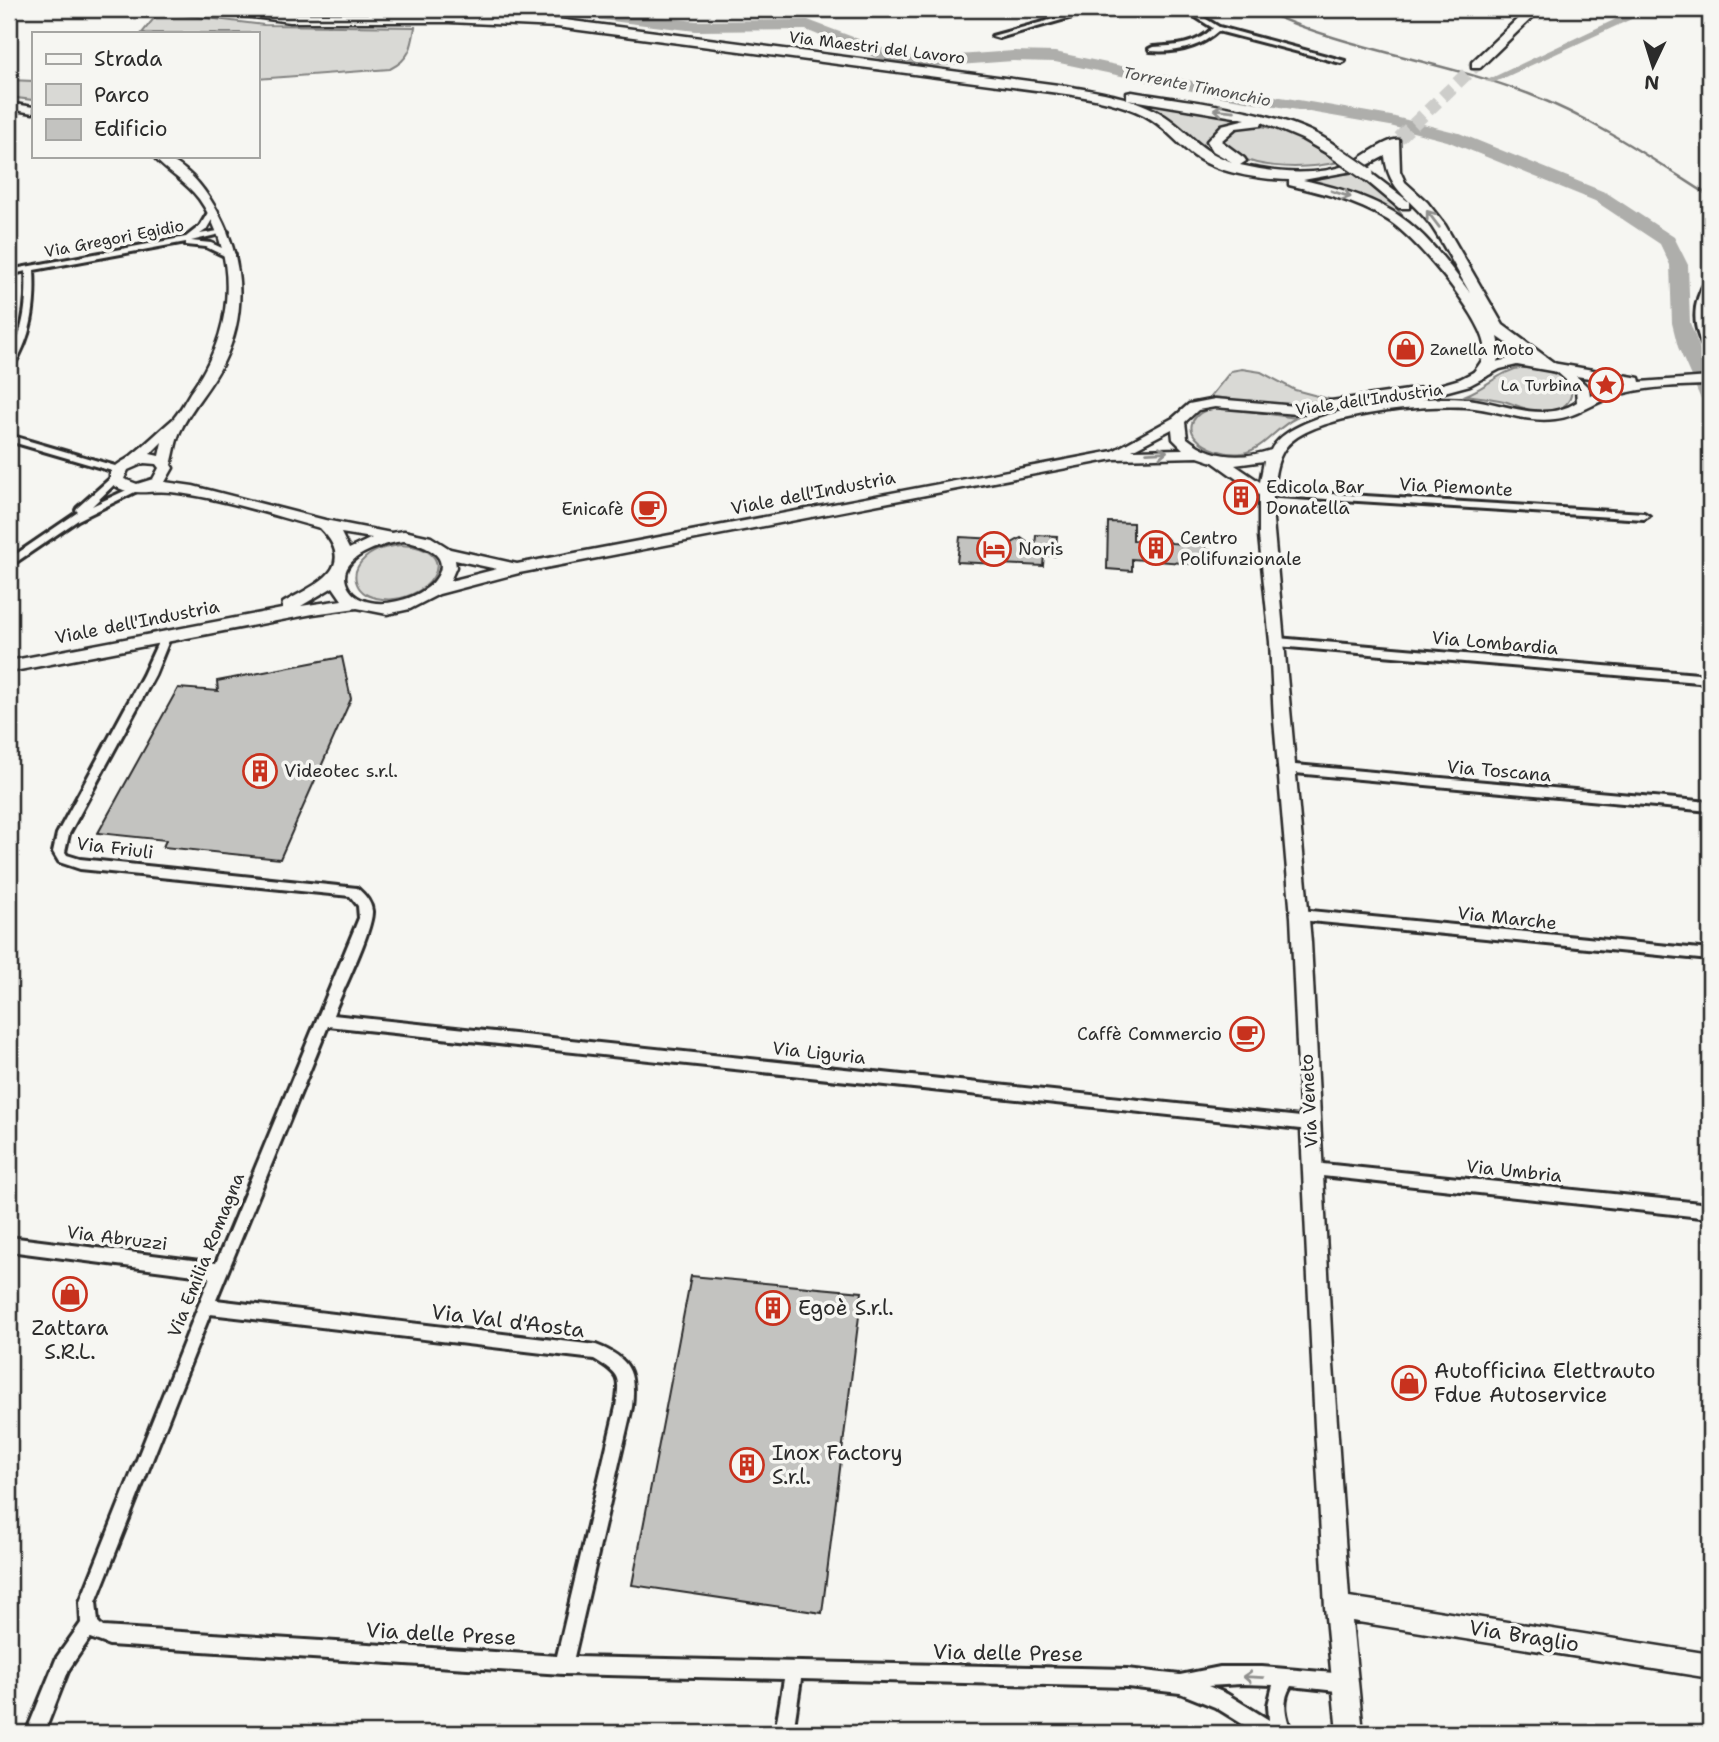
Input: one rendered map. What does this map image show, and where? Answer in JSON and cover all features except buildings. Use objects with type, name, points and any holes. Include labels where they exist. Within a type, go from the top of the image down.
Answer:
[{"type":"highway","name":"Via Maestri del Lavoro","points":[[224,9],[290,18],[449,18],[557,23],[977,78],[1110,99],[1146,111],[1180,137]]},
{"type":"highway","points":[[1476,65],[1535,9]]},
{"type":"highway","points":[[977,78],[1093,90],[1187,107],[1246,113],[1289,127],[1338,154],[1398,198],[1416,218],[1492,328]]},
{"type":"highway","points":[[1256,167],[1237,161],[1218,148],[1214,141],[1218,132],[1240,123],[1259,122],[1289,127]]},
{"type":"highway","points":[[1180,137],[1205,157],[1243,172],[1332,191],[1387,213],[1420,239],[1492,328],[1555,367]]},
{"type":"highway","points":[[1180,137],[1219,158],[1256,167],[1325,169],[1363,159],[1395,142]]},
{"type":"highway","points":[[1205,157],[1259,172],[1327,173],[1359,167],[1381,155],[1395,142]]},
{"type":"highway","points":[[1395,142],[1393,171],[1399,184],[1422,205],[1438,225],[1492,328],[1493,353],[1490,365],[1480,374]]},
{"type":"main road","points":[[9,106],[32,110]]},
{"type":"main road","points":[[144,487],[165,468],[166,451],[178,421],[211,372],[228,337],[235,293],[232,256],[213,211],[192,180],[161,158]]},
{"type":"main road","name":"Viale dell'Industria","points":[[1114,455],[1178,421],[1194,407],[1234,403],[1279,410],[1302,410],[1444,389],[1517,361],[1648,383]]},
{"type":"main road","points":[[1555,367],[1582,388],[1584,403]]},
{"type":"main road","name":"Viale dell'Industria","points":[[1178,421],[1180,439],[1201,453],[1216,458],[1250,460],[1275,453],[1287,438],[1306,426],[1359,412],[1455,402],[1548,415],[1568,413],[1609,392],[1648,383],[1710,381]]},
{"type":"main road","points":[[178,421],[118,474],[124,487],[193,489],[325,525],[390,537]]},
{"type":"main road","name":"Viale dell'Industria","points":[[9,667],[165,638],[273,614],[358,603],[370,607],[399,607],[427,597],[438,589],[519,568],[1114,455],[1201,453]]},
{"type":"main road","name":"Via Veneto","points":[[1275,453],[1266,493],[1266,538],[1278,642],[1284,768],[1300,915],[1337,1607],[1349,1722]]},
{"type":"main road","points":[[1216,458],[1266,493]]},
{"type":"main road","points":[[134,461],[155,459],[193,489]]},
{"type":"main road","points":[[325,525],[338,538],[344,592],[358,603]]},
{"type":"main road","name":"Viale dell'Industria","points":[[273,614],[342,570],[364,546],[390,537],[418,537],[430,540],[446,553],[519,568]]},
{"type":"main road","points":[[438,589],[447,577],[450,565],[446,553]]},
{"type":"main road","name":"Via Braglio","points":[[1337,1607],[1710,1666]]},
{"type":"street","points":[[996,36],[1035,30],[1097,9]]},
{"type":"street","points":[[1186,9],[1217,28],[1341,61]]},
{"type":"street","points":[[1685,9],[1710,15]]},
{"type":"street","points":[[1153,49],[1186,47],[1202,42],[1217,28]]},
{"type":"street","points":[[187,239],[203,228],[213,211]]},
{"type":"street","name":"Via Gregori Egidio","points":[[9,272],[224,232]]},
{"type":"street","points":[[160,244],[208,245],[232,256]]},
{"type":"street","points":[[9,366],[27,327],[32,302],[30,268]]},
{"type":"street","points":[[1710,281],[1701,296],[1697,316],[1700,332],[1710,352]]},
{"type":"street","points":[[9,438],[118,474],[74,518],[9,564]]},
{"type":"street","points":[[74,518],[144,487]]},
{"type":"street","name":"Via Piemonte","points":[[1266,493],[1644,516]]},
{"type":"street","name":"Via Friuli","points":[[165,638],[149,675],[63,834],[59,852],[63,859],[80,864],[353,891],[363,900]]},
{"type":"street","name":"Via Lombardia","points":[[1278,642],[1710,679]]},
{"type":"street","name":"Via Toscana","points":[[1284,768],[1710,807]]},
{"type":"street","name":"Via Emilia Romagna","points":[[90,1626],[88,1602],[220,1271],[364,923],[367,908],[363,900]]},
{"type":"street","name":"Via Marche","points":[[1300,915],[1710,955]]},
{"type":"street","name":"Via Liguria","points":[[323,1020],[1310,1124]]},
{"type":"street","name":"Via Umbria","points":[[1313,1169],[1710,1211]]},
{"type":"street","name":"Via Abruzzi","points":[[9,1244],[220,1271]]},
{"type":"street","name":"Via Val d'Aosta","points":[[206,1306],[596,1352],[621,1366],[627,1382],[624,1407],[563,1665]]},
{"type":"street","points":[[35,1733],[63,1661],[73,1642],[90,1626]]},
{"type":"street","name":"Via delle Prese","points":[[90,1626],[98,1634],[109,1637],[563,1665],[1127,1678],[1180,1684],[1221,1700],[1273,1733]]},
{"type":"street","points":[[784,1733],[794,1672]]},
{"type":"street","name":"Via delle Prese","points":[[1180,1684],[1210,1677],[1346,1683]]},
{"type":"street","points":[[1283,1733],[1276,1708],[1276,1696],[1286,1679]]},
{"type":"green space","points":[[159,12],[264,25],[415,27],[409,52],[390,69],[259,79],[259,32],[143,32]]},
{"type":"green space","points":[[9,80],[32,81],[32,100],[9,97]]},
{"type":"green space","points":[[1106,94],[1259,119],[1224,125],[1213,133],[1209,139],[1216,154]]},
{"type":"green space","points":[[1247,125],[1272,128],[1296,136],[1339,162],[1292,167],[1257,163],[1242,158],[1229,150],[1220,139],[1234,127]]},
{"type":"green space","points":[[1354,173],[1391,202],[1411,225],[1339,190],[1302,179]]},
{"type":"green space","points":[[1524,367],[1547,371],[1561,377],[1571,388],[1570,399],[1561,408],[1541,412],[1499,400],[1466,395],[1501,375]]},
{"type":"green space","points":[[1242,369],[1261,372],[1295,390],[1340,402],[1286,406],[1210,397],[1231,371]]},
{"type":"green space","points":[[1216,406],[1296,418],[1250,451],[1229,453],[1205,445],[1196,438],[1192,430],[1193,421],[1200,413]]},
{"type":"green space","points":[[400,545],[421,549],[433,556],[437,566],[433,577],[411,595],[395,599],[376,598],[363,592],[355,576],[360,564],[377,550]]},
{"type":"waterway","name":"Torrente Timonchio","points":[[543,9],[696,26],[808,25],[869,51],[902,61],[1055,57],[1211,90],[1391,121],[1453,137],[1601,197],[1668,241],[1679,265],[1681,323],[1688,347],[1710,397]]},
{"type":"waterway","points":[[1259,9],[1325,35],[1462,72],[1529,94],[1577,115],[1710,196]]},
{"type":"waterway","points":[[1490,81],[1638,12],[1674,9]]},
{"type":"tunnel","points":[[1399,138],[1476,65]]},
{"type":"place","name":"Zanella Moto","points":[[1406,349]]},
{"type":"place","name":"La Turbina","points":[[1606,385]]},
{"type":"place","name":"Edicola Bar Donatella","points":[[1241,497]]},
{"type":"place","name":"Enicafè","points":[[649,509]]},
{"type":"place","name":"Centro Polifunzionale","points":[[1156,548]]},
{"type":"place","name":"Noris","points":[[994,549]]},
{"type":"place","name":"Videotec s.r.l.","points":[[260,771]]},
{"type":"place","name":"Caffè Commercio","points":[[1247,1034]]},
{"type":"place","name":"Zattara S.R.L.","points":[[70,1294]]},
{"type":"place","name":"Egoè S.r.l.","points":[[773,1308]]},
{"type":"place","name":"Autofficina Elettrauto Fdue Autoservice","points":[[1409,1383]]},
{"type":"place","name":"Inox Factory S.r.l.","points":[[747,1465]]}]
